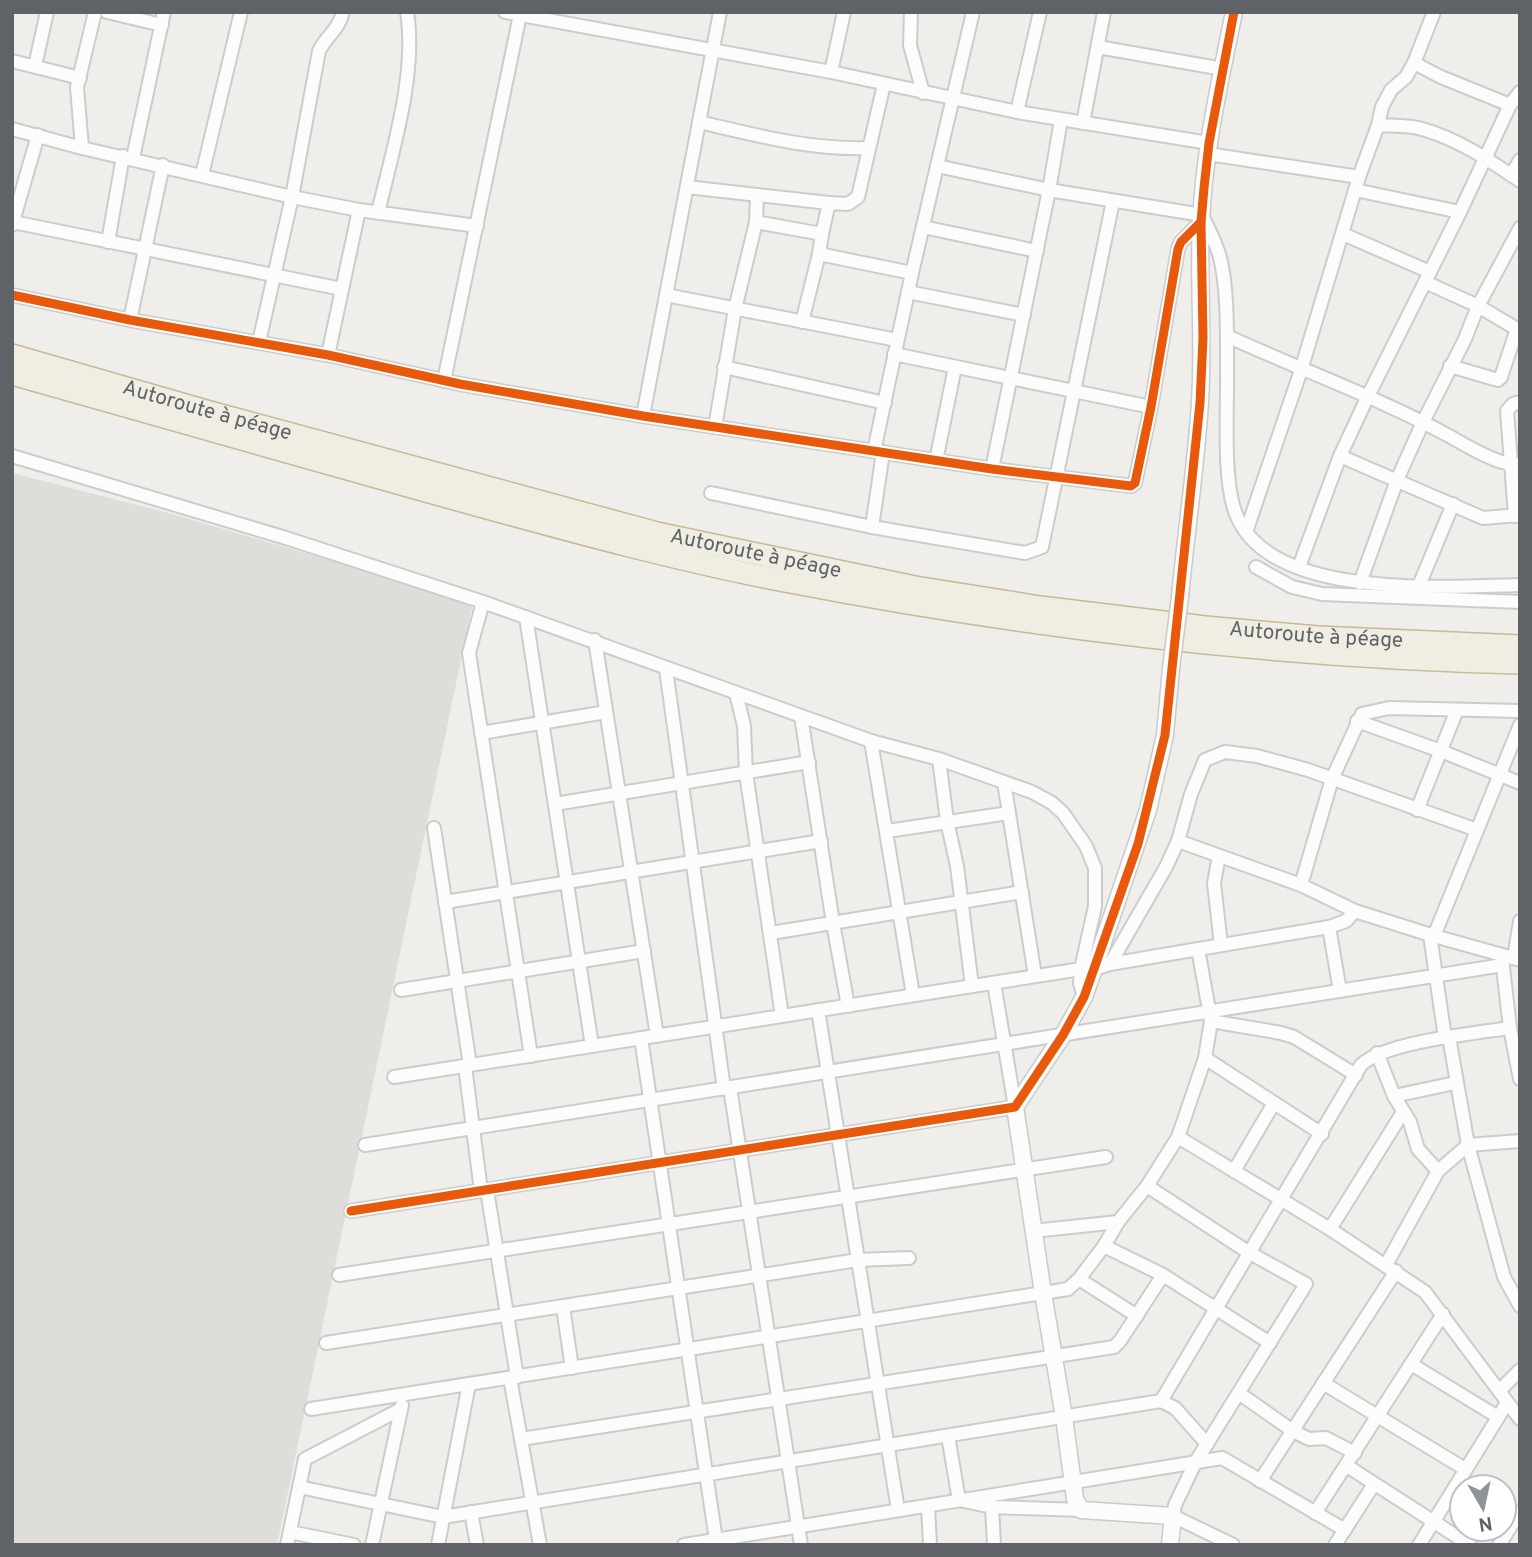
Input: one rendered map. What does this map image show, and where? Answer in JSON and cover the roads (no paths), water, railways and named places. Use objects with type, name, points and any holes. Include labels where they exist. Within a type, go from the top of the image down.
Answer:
[{"type":"highway","name":"Autoroute à péage","points":[[12,355],[210,412],[657,533],[902,585],[1040,607],[1205,627],[1318,638],[1520,646]]},
{"type":"highway","points":[[12,374],[542,523],[788,582],[1054,626],[1247,647],[1430,660],[1520,663]]},
{"type":"street","points":[[35,66],[47,12]]},
{"type":"street","points":[[82,148],[77,95],[95,12]]},
{"type":"street","points":[[107,12],[163,19],[108,242]]},
{"type":"street","points":[[202,175],[242,12]]},
{"type":"street","points":[[259,342],[292,197],[319,51],[327,38],[338,29],[343,12]]},
{"type":"street","points":[[378,213],[409,60],[410,31],[407,12]]},
{"type":"street","points":[[643,416],[720,12]]},
{"type":"street","points":[[831,72],[844,12]]},
{"type":"street","points":[[911,12],[909,45],[923,93]]},
{"type":"street","points":[[872,527],[885,403],[894,354],[973,12]]},
{"type":"street","points":[[1017,112],[1040,12]]},
{"type":"street","points":[[1083,123],[1104,12]]},
{"type":"street","points":[[1087,969],[1148,810],[1165,735],[1200,403],[1203,338],[1201,219],[1208,149],[1234,12]]},
{"type":"street","points":[[1246,532],[1301,370],[1382,107],[1391,90],[1406,77],[1414,63],[1434,12]]},
{"type":"street","points":[[444,381],[499,109],[513,13],[574,18],[712,51],[831,72],[953,100],[1208,149],[1357,184],[1460,212]]},
{"type":"street","points":[[1098,47],[1223,69]]},
{"type":"street","points":[[12,61],[80,78]]},
{"type":"street","points":[[1414,63],[1510,105]]},
{"type":"street","points":[[687,187],[848,204],[858,197],[884,84]]},
{"type":"street","points":[[1299,568],[1340,456],[1510,105],[1520,92]]},
{"type":"street","points":[[992,469],[1061,120]]},
{"type":"street","points":[[699,122],[783,141],[849,149],[868,148]]},
{"type":"street","points":[[1378,125],[1420,128],[1486,158],[1515,178],[1520,160]]},
{"type":"street","points":[[12,128],[82,148],[292,197],[378,213],[477,226]]},
{"type":"street","points":[[38,135],[13,224],[342,289]]},
{"type":"street","points":[[130,320],[163,165]]},
{"type":"street","points":[[937,166],[1201,219],[1214,240],[1222,267],[1227,336],[1229,481],[1235,514],[1261,551],[1299,568],[1360,583],[1418,587],[1520,584]]},
{"type":"street","points":[[715,427],[735,309],[756,222],[757,195]]},
{"type":"street","points":[[711,493],[872,527],[1025,553],[1036,551],[1045,538],[1113,201]]},
{"type":"street","points":[[802,322],[829,204]]},
{"type":"street","points":[[328,355],[359,210]]},
{"type":"street","points":[[12,295],[130,320],[328,355],[444,381],[643,416],[992,469],[1133,485],[1152,407],[1178,249],[1201,219]]},
{"type":"street","points":[[756,222],[822,234]]},
{"type":"street","points":[[923,227],[1037,251]]},
{"type":"street","points":[[1360,583],[1397,480],[1423,422],[1478,306],[1519,232]]},
{"type":"street","points":[[1343,234],[1428,277],[1518,329],[1502,377],[1498,380],[1450,366]]},
{"type":"street","points":[[819,254],[912,273]]},
{"type":"street","points":[[908,292],[1024,315]]},
{"type":"street","points":[[666,295],[897,340]]},
{"type":"street","points":[[1227,336],[1515,465]]},
{"type":"street","points":[[894,354],[1152,407]]},
{"type":"street","points":[[724,367],[885,403]]},
{"type":"street","points":[[936,461],[955,367]]},
{"type":"street","points":[[1340,456],[1483,518],[1517,515],[1515,465],[1507,411],[1513,404],[1520,402]]},
{"type":"street","points":[[12,456],[286,538],[483,602],[872,741],[939,759],[1004,782],[1042,797],[1063,813],[1086,846],[1095,868],[1095,906],[1084,997],[1063,1035],[1015,1107],[351,1211]]},
{"type":"street","points":[[1418,587],[1453,505]]},
{"type":"street","points":[[1256,567],[1292,587],[1322,594],[1520,602]]},
{"type":"street","points":[[483,602],[469,653],[531,1056]]},
{"type":"street","points":[[526,617],[592,1046]]},
{"type":"street","points":[[595,640],[657,1036]]},
{"type":"street","points":[[666,669],[716,1027],[740,1150],[801,1545]]},
{"type":"street","points":[[736,693],[745,733],[746,772],[782,1016]]},
{"type":"street","points":[[1301,886],[1332,779],[1362,714],[1374,710],[1520,710]]},
{"type":"street","points":[[1417,810],[1457,710]]},
{"type":"street","points":[[481,733],[606,712]]},
{"type":"street","points":[[802,716],[848,1006]]},
{"type":"street","points":[[1357,721],[1520,783]]},
{"type":"street","points":[[1520,726],[1432,936],[1436,976],[1468,1144],[1504,1277],[1520,1306]]},
{"type":"street","points":[[872,741],[913,995]]},
{"type":"street","points":[[1110,964],[1166,867],[1178,841],[1191,794],[1205,760],[1213,755],[1225,752],[1258,756],[1477,830]]},
{"type":"street","points":[[939,759],[947,821],[957,866],[972,986]]},
{"type":"street","points":[[555,804],[809,762]]},
{"type":"street","points":[[1004,782],[1035,976]]},
{"type":"street","points":[[887,831],[1009,813]]},
{"type":"street","points":[[433,828],[457,981],[473,1128],[497,1250],[521,1439],[540,1545]]},
{"type":"street","points":[[445,902],[821,841]]},
{"type":"street","points":[[1178,841],[1301,886],[1355,911],[1510,960]]},
{"type":"street","points":[[1219,856],[1214,883],[1221,945]]},
{"type":"street","points":[[771,933],[1022,892]]},
{"type":"street","points":[[394,1077],[1087,969],[1329,927],[1346,921],[1355,911]]},
{"type":"street","points":[[1520,921],[1510,960],[1510,1028],[1520,1079]]},
{"type":"street","points":[[1329,927],[1340,991]]},
{"type":"street","points":[[311,1409],[1068,1289],[1104,1246],[1178,1137],[1205,1058],[1210,1016],[1198,949]]},
{"type":"street","points":[[401,990],[644,951]]},
{"type":"street","points":[[365,1145],[1004,1044],[1210,1016],[1436,976],[1510,960]]},
{"type":"street","points":[[994,983],[1055,1356],[1072,1482],[1075,1499],[1081,1510]]},
{"type":"street","points":[[818,1010],[898,1510]]},
{"type":"street","points":[[1210,1016],[1294,1037],[1356,1075]]},
{"type":"street","points":[[1161,1401],[1361,1065],[1377,1053],[1510,1028]]},
{"type":"street","points":[[641,1038],[716,1540]]},
{"type":"street","points":[[1377,1053],[1394,1096],[1410,1122],[1421,1154],[1438,1171]]},
{"type":"street","points":[[1205,1058],[1322,1133]]},
{"type":"street","points":[[1394,1096],[1455,1083]]},
{"type":"street","points":[[1234,1171],[1274,1102]]},
{"type":"street","points":[[1330,1229],[1403,1112]]},
{"type":"street","points":[[1178,1137],[1330,1229],[1425,1293],[1520,1419]]},
{"type":"street","points":[[1260,1481],[1323,1383],[1391,1268],[1438,1171],[1468,1144],[1520,1141]]},
{"type":"street","points":[[339,1275],[1106,1157]]},
{"type":"street","points":[[1146,1186],[1248,1252],[1306,1284],[1240,1394],[1195,1462],[1175,1505],[1170,1545]]},
{"type":"street","points":[[1033,1231],[1118,1222]]},
{"type":"street","points":[[1104,1246],[1163,1275],[1270,1343]]},
{"type":"street","points":[[326,1343],[858,1260],[909,1258]]},
{"type":"street","points":[[521,1439],[1114,1346],[1163,1275]]},
{"type":"street","points":[[1079,1279],[1137,1316]]},
{"type":"street","points":[[563,1307],[572,1368]]},
{"type":"street","points":[[1315,1513],[1443,1314]]},
{"type":"street","points":[[1411,1364],[1498,1417]]},
{"type":"street","points":[[1499,1391],[1520,1370]]},
{"type":"street","points":[[1323,1383],[1465,1469]]},
{"type":"street","points":[[438,1545],[470,1384]]},
{"type":"street","points":[[1240,1394],[1293,1431],[1309,1439],[1326,1438],[1355,1453]]},
{"type":"street","points":[[372,1545],[404,1395]]},
{"type":"street","points":[[299,1487],[443,1517],[1161,1401],[1175,1408],[1207,1444]]},
{"type":"street","points":[[1419,1545],[1507,1402]]},
{"type":"street","points":[[354,1545],[288,1538],[305,1459],[401,1409]]},
{"type":"street","points":[[948,1436],[959,1500]]},
{"type":"street","points":[[684,1545],[1222,1458],[1345,1530]]},
{"type":"street","points":[[1346,1466],[1470,1545]]},
{"type":"street","points":[[1335,1545],[1374,1484]]},
{"type":"street","points":[[959,1500],[992,1507],[1173,1517],[1233,1545]]},
{"type":"street","points":[[928,1506],[930,1545]]},
{"type":"street","points":[[992,1507],[994,1545]]},
{"type":"street","points":[[471,1512],[477,1545]]},
{"type":"street","points":[[1499,1545],[1520,1512]]}]
